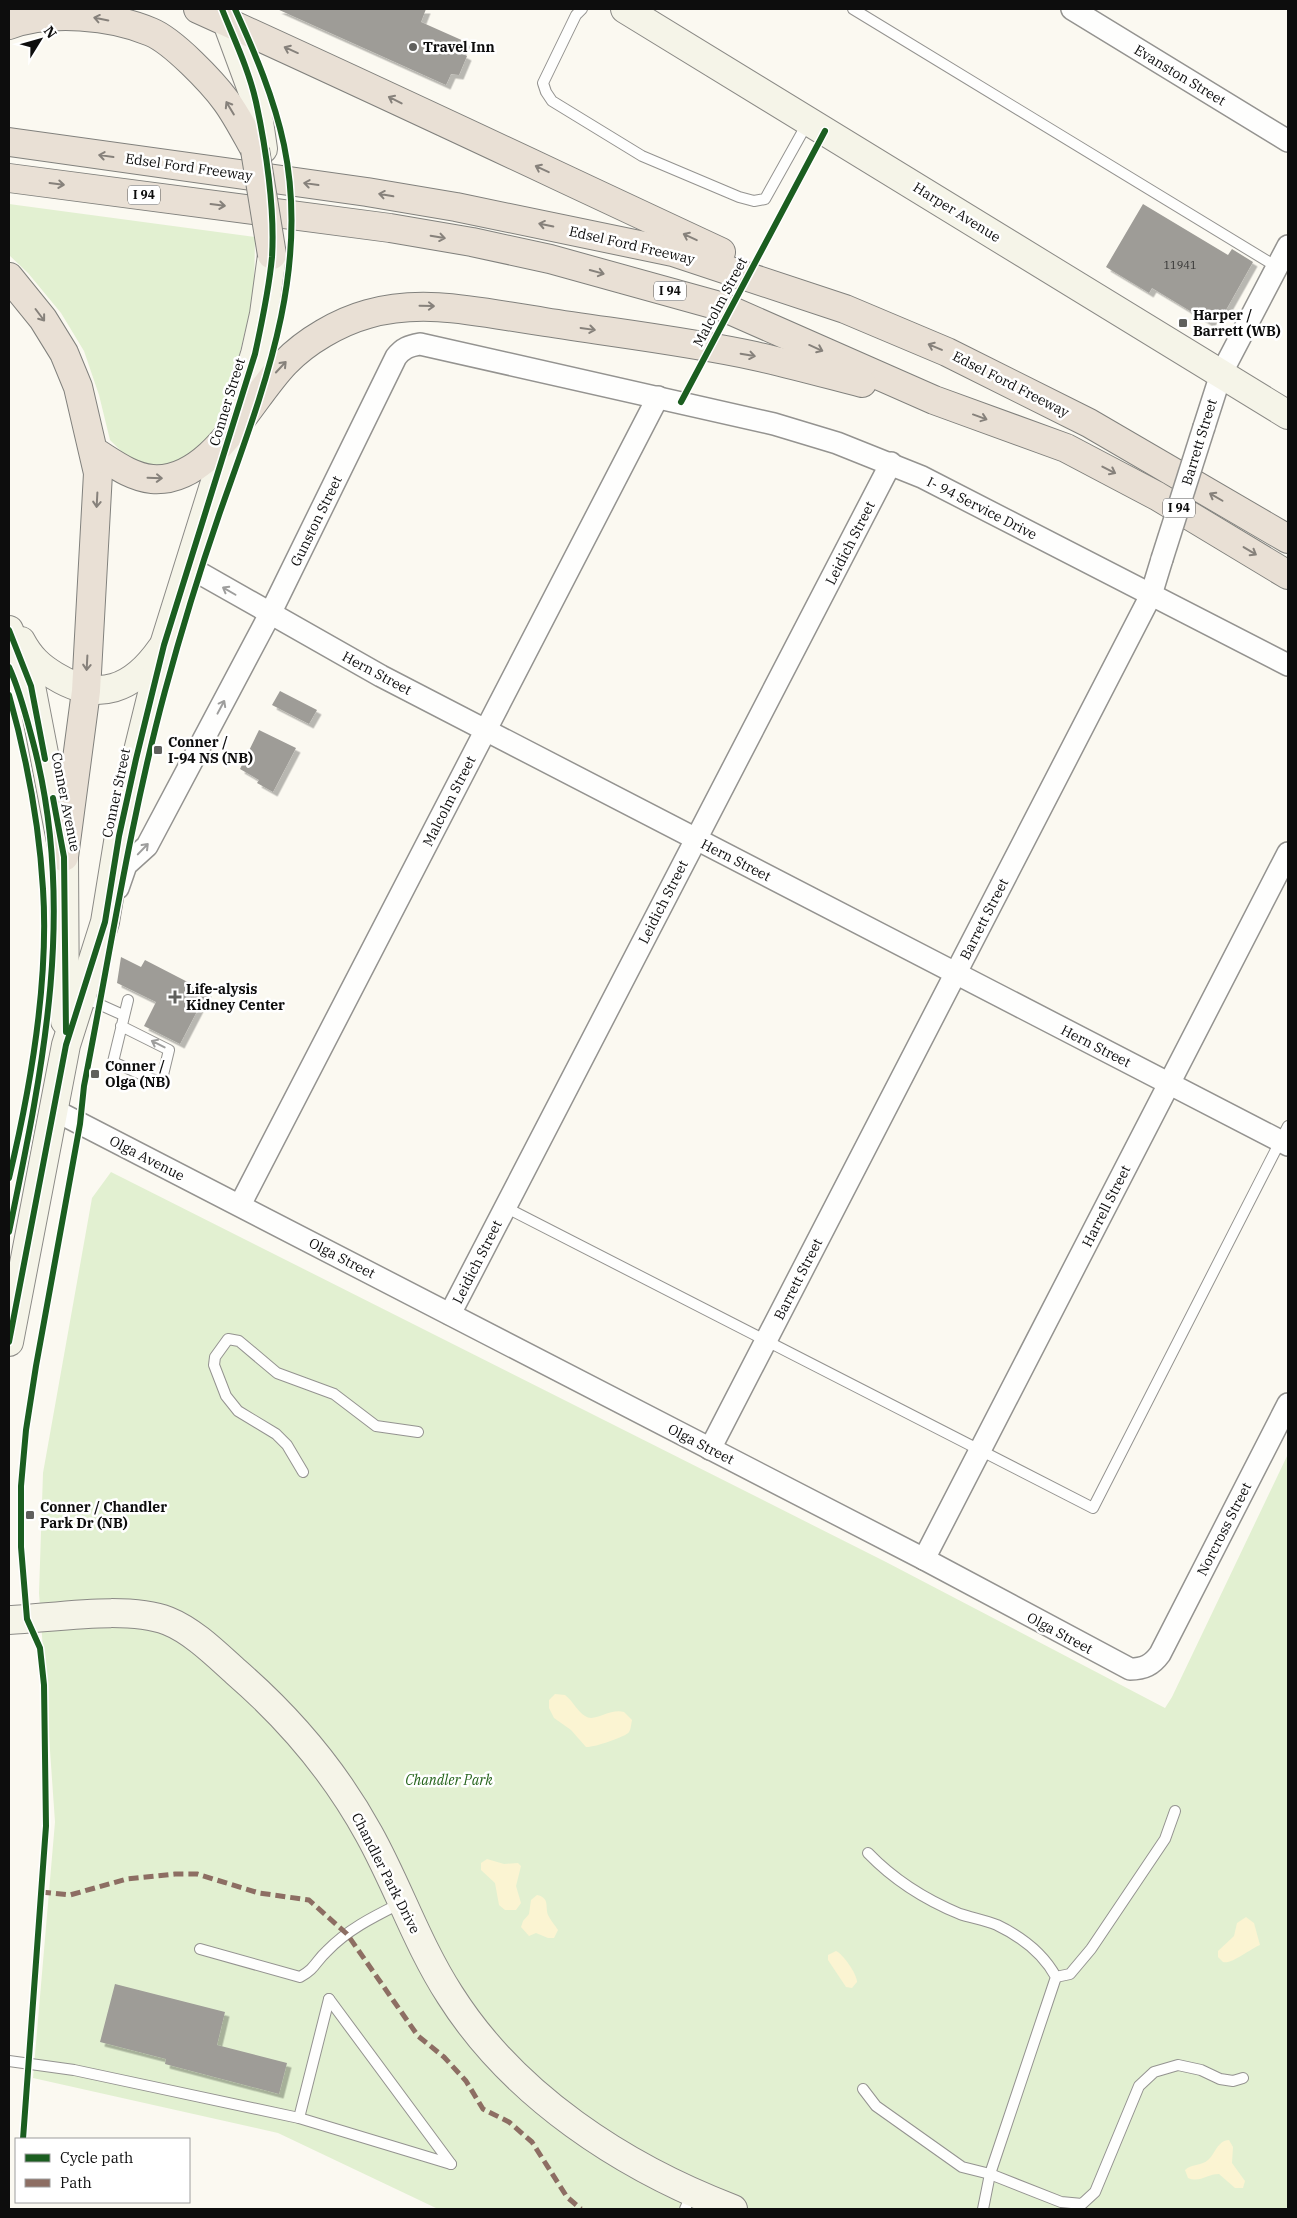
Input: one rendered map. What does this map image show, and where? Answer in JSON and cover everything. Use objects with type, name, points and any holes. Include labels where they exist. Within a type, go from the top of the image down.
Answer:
[{"type":"highway","points":[[198,9],[224,15],[405,106],[845,309]]},
{"type":"highway","points":[[9,25],[20,21],[67,15],[99,18],[152,32],[188,59],[226,101],[259,150],[272,255]]},
{"type":"highway","name":"Edsel Ford Freeway","points":[[9,142],[367,192],[456,207],[674,252],[845,309],[947,352],[1089,423],[1288,539]]},
{"type":"highway","name":"I 94","points":[[9,178],[390,228],[472,242],[550,260],[723,307],[934,400],[1066,448],[1157,496],[1288,575]]},
{"type":"highway","points":[[9,277],[43,319],[64,354],[78,387],[95,452],[98,473],[86,691],[64,857]]},
{"type":"highway","points":[[95,452],[124,470],[154,479],[175,477],[192,470],[230,434],[277,372],[300,349],[367,314],[391,308],[422,306],[599,330],[754,356],[934,400]]},
{"type":"main road","name":"Harper Avenue","points":[[625,9],[1288,415]]},
{"type":"main road","points":[[224,15],[256,100],[259,150]]},
{"type":"main road","name":"Conner Street","points":[[9,1341],[66,1045],[105,922],[134,769],[164,645],[257,346],[264,314],[272,255]]},
{"type":"main road","points":[[9,621],[25,650],[37,665],[64,682],[86,691],[112,688],[140,675],[150,666],[164,645]]},
{"type":"main road","name":"Conner Avenue","points":[[9,630],[31,686],[64,857],[66,1045]]},
{"type":"main road","name":"Chandler Park Drive","points":[[9,1620],[127,1613],[152,1617],[180,1627],[258,1690],[318,1756],[369,1832],[427,1954],[450,1995],[478,2032],[517,2074],[570,2120],[598,2140],[657,2176],[689,2201],[733,2209]]},
{"type":"street","name":"Evanston Street","points":[[1072,9],[1288,141]]},
{"type":"street","name":"Barrett Street","points":[[710,1449],[1151,595],[1221,374],[1288,246]]},
{"type":"street","name":"Gunston Street","points":[[105,922],[126,865],[147,846],[270,614],[396,357],[405,348],[420,344],[658,397]]},
{"type":"street","name":"I- 94 Service Drive","points":[[658,397],[774,424],[837,443],[891,464],[1288,665]]},
{"type":"street","name":"Malcolm Street","points":[[240,1206],[658,397]]},
{"type":"street","name":"Leidich Street","points":[[450,1314],[891,464]]},
{"type":"street","name":"Hern Street","points":[[189,566],[270,614],[486,730],[1169,1083],[1286,1137]]},
{"type":"street","name":"Harrell Street","points":[[924,1559],[1288,853]]},
{"type":"street","name":"Olga Avenue","points":[[54,1110],[240,1206]]},
{"type":"street","name":"Olga Street","points":[[240,1206],[924,1559],[1130,1670],[1141,1669],[1150,1665],[1160,1654]]},
{"type":"street","name":"Norcross Street","points":[[1160,1654],[1288,1404]]},
{"type":"lane","points":[[582,9],[576,15],[543,83],[546,92],[552,101],[642,156],[739,196],[754,201],[764,199],[808,121]]},
{"type":"lane","points":[[852,9],[1277,267]]},
{"type":"lane","points":[[81,997],[123,1014]]},
{"type":"lane","points":[[121,1026],[169,1050],[161,1083],[113,1062],[123,1014],[128,1000]]},
{"type":"lane","points":[[506,1207],[1094,1508],[1286,1137]]},
{"type":"lane","points":[[303,1472],[287,1444],[276,1434],[238,1411],[226,1396],[214,1365],[215,1356],[228,1339],[239,1341],[277,1373],[334,1394],[376,1426],[418,1432]]},
{"type":"lane","points":[[1056,1977],[1070,1974],[1091,1949],[1165,1839],[1175,1810]]},
{"type":"lane","points":[[868,1853],[886,1872],[914,1890],[960,1914],[996,1924],[1026,1942],[1048,1962],[1056,1977],[990,2174],[983,2209]]},
{"type":"lane","points":[[200,1949],[300,1977],[313,1970],[326,1951],[347,1934],[369,1919],[402,1902]]},
{"type":"lane","points":[[9,2061],[74,2070],[299,2118],[451,2164],[329,1999],[299,2118]]},
{"type":"lane","points":[[863,2089],[876,2106],[962,2167],[990,2174],[1061,2202],[1082,2204],[1096,2192],[1140,2086],[1154,2072],[1178,2065],[1201,2070],[1220,2079],[1233,2081],[1243,2078]]},
{"type":"green space","points":[[9,204],[255,237],[254,294],[236,369],[215,427],[191,458],[153,469],[133,463],[110,440],[99,395],[84,351],[61,313],[28,273],[9,255]]},
{"type":"green space","name":"Chandler Park","points":[[111,1172],[886,1562],[1165,1708],[1172,1697],[1288,1454],[1288,2209],[438,2209],[278,2133],[33,2078],[55,1822],[39,1593],[43,1473],[92,1198]]},
{"type":"sand","points":[[555,1694],[565,1695],[582,1714],[589,1718],[618,1711],[624,1712],[632,1720],[630,1731],[616,1739],[586,1747],[571,1730],[554,1718],[549,1708],[549,1700]]},
{"type":"sand","points":[[487,1859],[504,1864],[518,1863],[521,1866],[516,1886],[521,1903],[516,1910],[505,1910],[499,1905],[495,1883],[481,1870],[481,1863]]},
{"type":"sand","points":[[537,1895],[544,1898],[548,1915],[558,1930],[554,1938],[548,1938],[536,1933],[529,1936],[521,1927],[529,1914],[531,1900]]},
{"type":"sand","points":[[1246,1917],[1254,1923],[1260,1945],[1236,1959],[1223,1962],[1218,1957],[1218,1951],[1234,1936],[1237,1923]]},
{"type":"sand","points":[[836,1951],[846,1960],[855,1974],[857,1982],[852,1988],[846,1987],[828,1960],[828,1955]]},
{"type":"sand","points":[[1229,2140],[1233,2147],[1232,2163],[1245,2181],[1243,2188],[1235,2188],[1219,2174],[1200,2179],[1188,2178],[1185,2170],[1205,2162],[1219,2145]]},
{"type":"building","name":"Travel Inn","points":[[277,9],[426,9],[421,22],[466,42],[461,53],[467,56],[459,75],[451,74],[446,85]]},
{"type":"building","points":[[1143,204],[1228,255],[1232,249],[1253,262],[1222,317],[1216,313],[1210,323],[1152,288],[1149,293],[1106,267]]},
{"type":"building","points":[[280,691],[317,710],[309,724],[272,705]]},
{"type":"building","points":[[259,730],[296,748],[273,792],[257,783],[259,780],[240,769]]},
{"type":"building","name":"Life-alysis Kidney Center","points":[[121,957],[141,967],[145,960],[207,992],[180,1044],[144,1026],[156,1002],[117,983]]},
{"type":"building","points":[[115,1984],[225,2012],[217,2045],[287,2063],[279,2094],[165,2064],[166,2059],[100,2042]]},
{"type":"marked path","points":[[41,1892],[70,1895],[127,1879],[175,1874],[197,1874],[259,1893],[309,1900],[347,1934],[418,2036],[444,2057],[466,2081],[483,2109],[509,2122],[532,2142],[567,2197],[581,2209]]},
{"type":"cycle path","points":[[9,1342],[66,1045],[105,922],[119,836],[164,645],[255,354],[267,294],[273,239],[269,179],[263,139],[249,78],[222,9]]},
{"type":"cycle path","points":[[23,2138],[46,1826],[44,1685],[40,1648],[27,1619],[21,1547],[21,1486],[26,1430],[80,1124],[84,1086],[141,789],[165,691],[190,603],[265,379],[277,334],[286,288],[291,241],[291,193],[280,127],[263,76],[235,9]]},
{"type":"cycle path","points":[[681,402],[825,131]]},
{"type":"cycle path","points":[[9,630],[31,686],[45,759]]},
{"type":"cycle path","points":[[9,667],[20,694],[28,723],[46,804],[53,866],[54,927],[43,1049],[22,1171],[9,1232]]},
{"type":"cycle path","points":[[9,695],[27,767],[35,815],[41,864],[44,924],[40,997],[31,1072],[9,1178]]},
{"type":"cycle path","points":[[53,798],[64,857],[66,1032]]},
{"type":"place","name":"Travel Inn","points":[[413,47]]},
{"type":"place","name":"Harper / Barrett (WB)","points":[[1183,323]]},
{"type":"place","name":"Conner / I-94 NS (NB)","points":[[158,750]]},
{"type":"place","name":"Life-alysis Kidney Center","points":[[175,997]]},
{"type":"place","name":"Conner / Olga (NB)","points":[[95,1074]]},
{"type":"place","name":"Conner / Chandler Park Dr (NB)","points":[[30,1515]]}]
